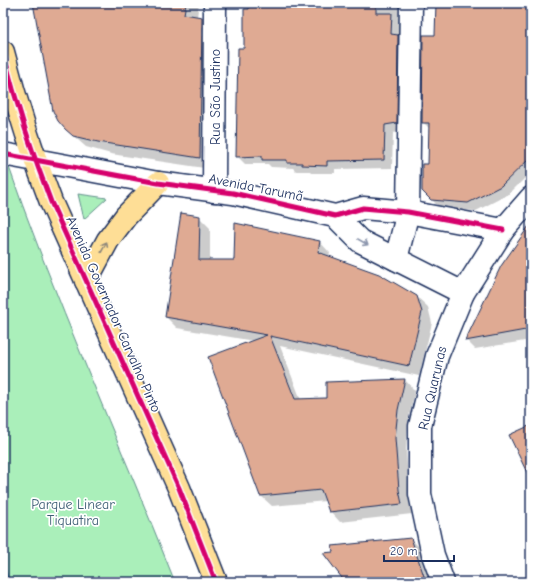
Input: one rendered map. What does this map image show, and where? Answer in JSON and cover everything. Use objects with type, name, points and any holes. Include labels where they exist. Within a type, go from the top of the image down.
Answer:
[{"type":"main road","name":"Avenida Governador Carvalho Pinto","points":[[3,52],[13,92],[35,160],[86,281],[179,488],[216,582]]},
{"type":"main road","points":[[86,281],[108,240],[126,216],[158,183]]},
{"type":"street","name":"Rua São Justino","points":[[214,191],[215,3]]},
{"type":"street","points":[[396,258],[408,212],[411,3]]},
{"type":"street","name":"Avenida Tarumã","points":[[3,154],[158,183],[214,191],[335,216],[363,208],[408,212],[503,230]]},
{"type":"street","points":[[503,230],[531,198]]},
{"type":"street","points":[[335,216],[360,241],[463,293]]},
{"type":"street","name":"Rua Quarunas","points":[[443,582],[433,555],[420,494],[420,426],[437,356],[463,293],[503,230]]},
{"type":"green space","name":"Parque Linear Tiquatira","points":[[3,150],[22,205],[64,313],[175,582],[3,582]]},
{"type":"green space","points":[[78,194],[107,198],[84,219]]},
{"type":"building","points":[[33,3],[186,3],[184,14],[202,17],[200,158],[98,142],[73,136],[65,129],[58,121],[53,111]]},
{"type":"building","points":[[249,3],[376,3],[376,13],[392,13],[391,34],[398,35],[397,123],[385,125],[384,160],[327,161],[327,166],[287,163],[287,160],[262,160],[262,156],[236,157],[238,48],[244,48],[244,9],[249,9]]},
{"type":"building","points":[[436,3],[531,3],[531,157],[501,186],[468,203],[431,200],[422,191],[422,164],[428,164],[429,123],[422,123],[423,35],[435,35]]},
{"type":"building","points":[[181,213],[200,216],[199,260],[234,260],[235,223],[320,241],[318,252],[379,274],[417,296],[422,312],[409,366],[270,336],[295,399],[326,398],[326,382],[405,379],[398,410],[395,438],[399,490],[402,504],[329,512],[321,490],[260,496],[208,357],[267,335],[165,317]]},
{"type":"building","points":[[531,223],[531,329],[465,341],[501,266]]},
{"type":"building","points":[[531,425],[531,481],[509,435]]},
{"type":"building","points":[[411,538],[426,582],[345,582],[323,553],[333,552],[332,546]]},
{"type":"waterway","points":[[3,571],[6,582]]},
{"type":"cycle path","points":[[3,52],[25,128],[51,202],[179,488],[216,582]]},
{"type":"cycle path","points":[[3,154],[158,183],[233,193],[335,216],[363,208],[408,212],[503,230]]}]
